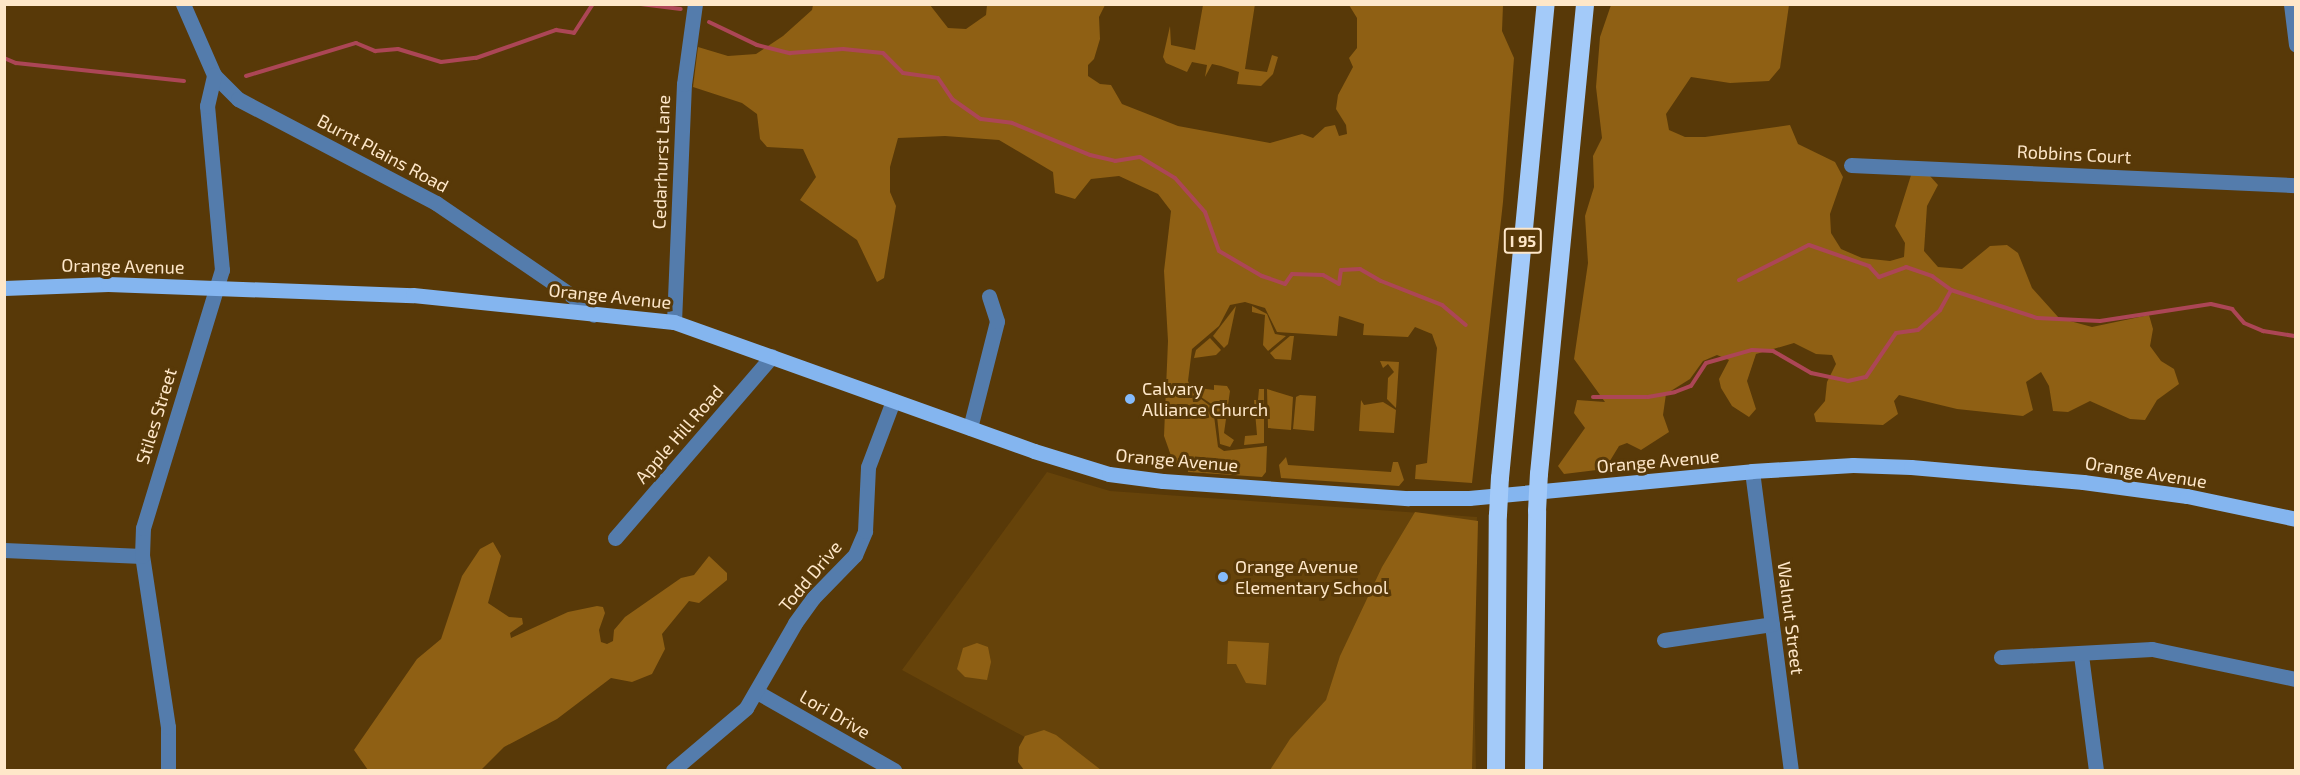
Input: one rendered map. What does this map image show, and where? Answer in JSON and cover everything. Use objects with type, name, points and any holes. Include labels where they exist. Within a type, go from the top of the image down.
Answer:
[{"type":"highway","name":"I 95","points":[[1496,771],[1500,478],[1546,4]]},
{"type":"highway","name":"I 95","points":[[1534,771],[1539,474],[1585,4]]},
{"type":"main road","name":"Orange Avenue","points":[[4,288],[58,284],[217,287],[413,295],[674,322],[970,428],[1090,469],[1127,477],[1408,498],[1469,498],[1752,471],[1852,465],[1997,473],[2187,496],[2295,519]]},
{"type":"street","name":"Burnt Plains Road","points":[[183,4],[214,75],[238,99],[436,203],[571,295],[594,315]]},
{"type":"street","name":"Cedarhurst Lane","points":[[674,322],[684,84],[695,4]]},
{"type":"street","points":[[2291,4],[2295,45]]},
{"type":"street","name":"Stiles Street","points":[[168,771],[168,727],[142,556],[148,507],[222,270],[207,106],[214,75]]},
{"type":"street","name":"Robbins Court","points":[[1851,165],[2295,185]]},
{"type":"street","points":[[970,428],[997,321],[989,296]]},
{"type":"street","name":"Apple Hill Road","points":[[615,538],[772,356]]},
{"type":"street","name":"Todd Drive","points":[[672,771],[735,720],[757,692],[795,623],[861,545],[867,519],[868,467],[893,401]]},
{"type":"street","name":"Walnut Street","points":[[1752,471],[1791,771]]},
{"type":"street","points":[[4,550],[142,556]]},
{"type":"street","points":[[1664,640],[1772,624]]},
{"type":"street","points":[[2001,657],[2081,656],[2152,649],[2295,679]]},
{"type":"street","points":[[2081,656],[2096,771]]},
{"type":"street","name":"Lori Drive","points":[[757,692],[894,771]]},
{"type":"shaded area","points":[[1255,4],[1245,69],[1267,72],[1272,55],[1278,57],[1273,74],[1261,86],[1237,84],[1239,72],[1221,66],[1212,64],[1205,77],[1207,65],[1192,62],[1187,72],[1166,63],[1163,57],[1170,26],[1171,45],[1195,50],[1203,5]]},
{"type":"shaded area","points":[[813,5],[930,5],[948,28],[966,29],[986,15],[987,5],[1105,5],[1099,17],[1100,39],[1094,59],[1088,65],[1088,76],[1100,84],[1111,85],[1122,104],[1178,126],[1270,143],[1302,134],[1313,138],[1325,127],[1335,125],[1339,136],[1347,134],[1346,125],[1336,109],[1338,95],[1353,67],[1349,58],[1357,48],[1357,18],[1349,5],[1503,5],[1502,31],[1514,58],[1503,202],[1472,483],[1415,479],[1416,465],[1427,463],[1437,348],[1432,334],[1415,327],[1408,337],[1363,335],[1364,324],[1339,316],[1337,336],[1277,332],[1265,308],[1245,302],[1230,305],[1219,326],[1192,349],[1188,381],[1193,393],[1213,408],[1218,447],[1224,451],[1267,446],[1266,472],[1262,477],[1188,472],[1188,466],[1175,467],[1164,436],[1168,341],[1164,271],[1171,211],[1158,194],[1119,176],[1091,179],[1075,199],[1055,193],[1053,172],[999,140],[945,136],[898,138],[890,167],[890,192],[896,206],[884,278],[877,282],[857,240],[800,200],[816,177],[803,149],[767,147],[760,139],[757,114],[742,103],[693,87],[698,47],[728,56],[756,54],[783,36],[812,10]]},
{"type":"shaded area","points":[[1611,5],[1789,5],[1780,68],[1769,81],[1730,83],[1691,77],[1666,114],[1669,130],[1685,137],[1705,137],[1790,125],[1798,144],[1835,162],[1843,177],[1830,214],[1831,233],[1841,249],[1862,258],[1890,261],[1904,257],[1905,243],[1895,226],[1912,172],[1930,176],[1938,185],[1927,206],[1924,251],[1938,267],[1962,269],[1990,246],[2007,245],[2018,253],[2032,288],[2059,318],[2092,327],[2149,315],[2153,329],[2150,346],[2161,361],[2174,369],[2179,384],[2157,400],[2145,420],[2130,419],[2090,401],[2068,412],[2053,411],[2049,386],[2041,372],[2026,382],[2033,410],[2023,416],[1957,409],[1899,395],[1894,401],[1898,414],[1883,425],[1816,422],[1814,414],[1825,401],[1827,382],[1836,364],[1832,355],[1816,354],[1794,343],[1756,354],[1747,381],[1756,409],[1749,417],[1732,406],[1721,388],[1719,379],[1729,360],[1717,355],[1703,361],[1690,379],[1666,394],[1663,415],[1669,432],[1641,450],[1627,443],[1619,446],[1605,469],[1564,474],[1558,466],[1585,428],[1574,413],[1577,400],[1605,402],[1574,359],[1588,263],[1585,216],[1594,187],[1593,156],[1602,138],[1596,87],[1600,37]]},
{"type":"shaded area","points":[[1236,306],[1228,344],[1224,348],[1213,336]]},
{"type":"shaded area","points":[[1252,306],[1267,314],[1275,334],[1286,336],[1268,351],[1263,345],[1265,315],[1252,312]]},
{"type":"shaded area","points":[[1290,336],[1294,336],[1291,360],[1275,359],[1270,353]]},
{"type":"shaded area","points":[[1210,338],[1221,350],[1216,355],[1194,358],[1196,350]]},
{"type":"shaded area","points":[[1380,361],[1399,362],[1396,408],[1387,399],[1388,378],[1394,372],[1388,364],[1383,368]]},
{"type":"shaded area","points":[[1198,384],[1198,388],[1214,390],[1214,385],[1227,386],[1230,391],[1224,433],[1234,440],[1230,447],[1220,444],[1216,407],[1198,395],[1191,385]]},
{"type":"shaded area","points":[[1259,389],[1264,389],[1264,443],[1244,445],[1245,436],[1257,435],[1254,400],[1258,400]]},
{"type":"shaded area","points":[[1267,389],[1293,397],[1291,430],[1268,428]]},
{"type":"shaded area","points":[[1316,396],[1314,431],[1293,429],[1296,397]]},
{"type":"shaded area","points":[[1361,400],[1364,405],[1383,402],[1396,410],[1394,433],[1359,431]]},
{"type":"shaded area","points":[[1286,457],[1288,465],[1391,472],[1393,462],[1398,462],[1404,480],[1399,486],[1281,478],[1279,465]]},
{"type":"shaded area","name":"Orange Avenue Elementary School","points":[[1047,472],[1110,491],[1477,517],[1473,636],[1476,770],[1085,770],[902,670]]},
{"type":"shaded area","points":[[1415,512],[1478,521],[1472,770],[1270,770],[1290,739],[1326,700],[1340,656],[1382,567]]},
{"type":"shaded area","points":[[493,542],[501,556],[488,603],[509,617],[522,618],[523,624],[510,633],[511,638],[568,612],[597,606],[603,607],[605,613],[599,630],[601,642],[607,644],[613,641],[614,630],[625,617],[681,578],[694,575],[709,556],[727,573],[727,580],[699,603],[689,601],[662,634],[665,649],[652,674],[632,682],[611,678],[557,719],[504,747],[481,770],[368,770],[354,750],[417,659],[441,639],[462,576],[480,549]]},
{"type":"shaded area","points":[[1228,641],[1269,643],[1266,685],[1246,683],[1236,664],[1227,664]]},
{"type":"shaded area","points":[[977,643],[988,647],[991,662],[987,680],[965,677],[957,669],[963,648]]},
{"type":"shaded area","points":[[1044,730],[1056,735],[1101,770],[1024,770],[1018,762],[1019,747],[1025,736]]},
{"type":"waterway","points":[[246,76],[356,43],[375,51],[398,49],[441,62],[476,58],[556,30],[574,33],[593,4]]},
{"type":"waterway","points":[[641,4],[681,9]]},
{"type":"waterway","points":[[709,22],[757,45],[790,53],[843,49],[883,53],[903,73],[938,78],[952,99],[981,119],[1012,123],[1090,155],[1115,161],[1140,157],[1175,178],[1205,212],[1219,251],[1262,276],[1285,284],[1292,274],[1323,275],[1339,284],[1341,270],[1360,269],[1381,281],[1442,305],[1466,325]]},
{"type":"waterway","points":[[4,58],[16,63],[184,81]]},
{"type":"waterway","points":[[1739,280],[1809,245],[1869,266],[1879,277],[1906,267],[1932,276],[1951,290]]},
{"type":"waterway","points":[[1593,397],[1648,397],[1675,392],[1691,386],[1706,363],[1752,350],[1773,351],[1811,373],[1848,381],[1866,377],[1896,333],[1918,330],[1940,310],[1951,290],[2037,318],[2100,321],[2211,304],[2232,309],[2244,323],[2263,331],[2296,336]]},
{"type":"place","name":"Calvary Alliance Church","points":[[1130,399]]},
{"type":"place","name":"Orange Avenue Elementary School","points":[[1223,577]]}]
